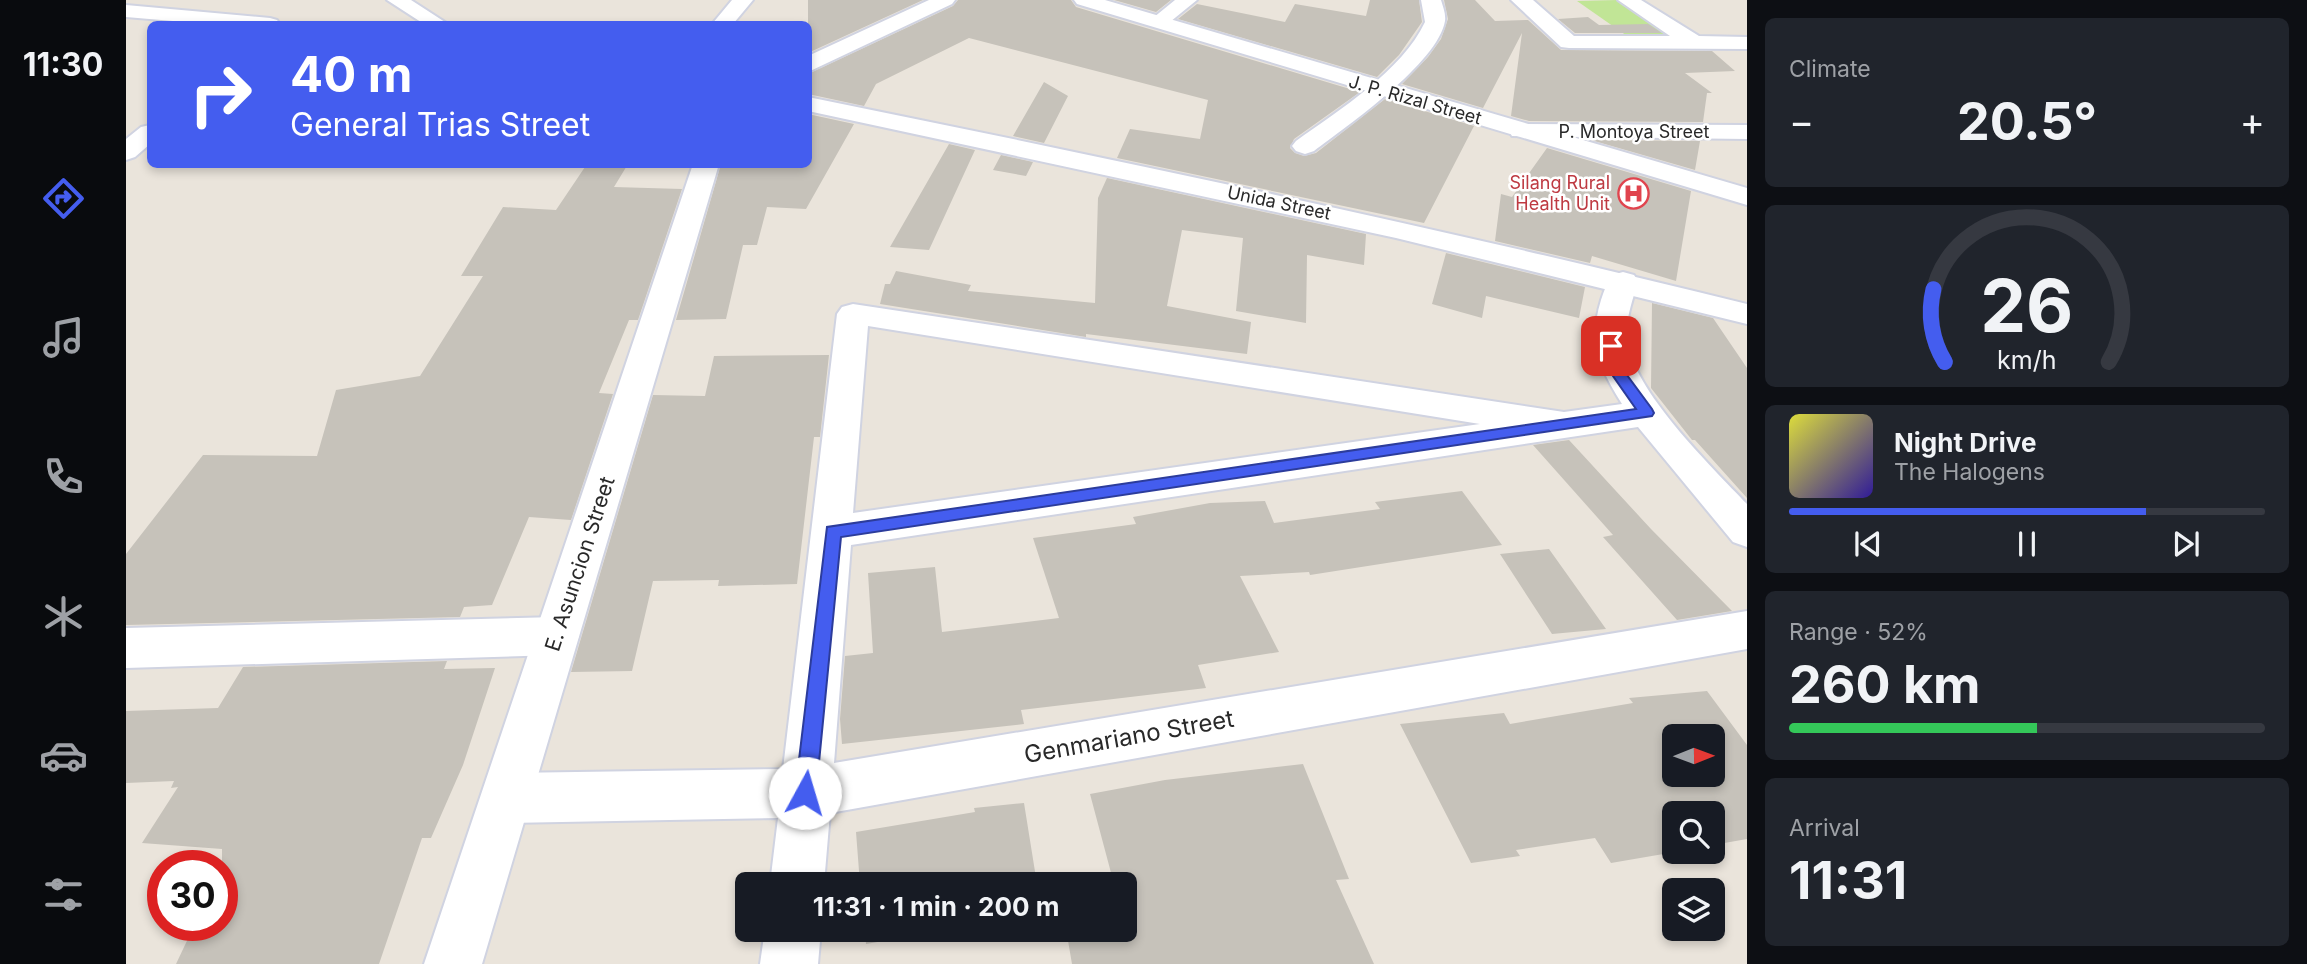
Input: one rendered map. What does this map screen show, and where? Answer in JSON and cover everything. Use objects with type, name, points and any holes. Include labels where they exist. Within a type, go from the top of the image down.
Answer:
[{"type":"street","points":[[397,0],[433,21]]},
{"type":"street","points":[[725,21],[743,0]]},
{"type":"street","points":[[812,63],[945,0]]},
{"type":"street","name":"J. P. Rizal Street","points":[[1084,0],[1747,197]]},
{"type":"street","points":[[1158,22],[1187,0]]},
{"type":"street","points":[[1305,146],[1381,90],[1428,37],[1435,22],[1431,0]]},
{"type":"street","points":[[1521,0],[1569,42],[1747,43]]},
{"type":"street","points":[[1628,0],[1696,44]]},
{"type":"street","points":[[126,11],[239,21]]},
{"type":"street","points":[[126,24],[147,12]]},
{"type":"street","name":"Unida Street","points":[[812,105],[1145,174],[1623,281],[1747,314]]},
{"type":"street","name":"P. Montoya Street","points":[[1521,131],[1747,132]]},
{"type":"street","points":[[126,152],[147,134]]},
{"type":"street","name":"E. Asuncion Street","points":[[453,964],[705,168]]},
{"type":"street","points":[[1623,281],[1610,322],[1611,346],[1620,376],[1647,413],[1747,531]]},
{"type":"street","points":[[798,872],[853,314],[1564,425]]},
{"type":"street","points":[[833,531],[1647,413]]},
{"type":"street","name":"Genmariano Street","points":[[506,798],[805,793],[1747,631]]},
{"type":"street","points":[[126,648],[557,636]]},
{"type":"street","points":[[789,964],[792,942]]},
{"type":"green space","points":[[1618,0],[1674,37],[1630,38],[1577,1]]},
{"type":"building","points":[[808,0],[923,0],[812,51],[812,21],[808,21]]},
{"type":"building","points":[[958,0],[1071,0],[1076,7],[1360,92],[1294,139],[1290,148],[1304,156],[1316,153],[1385,99],[1474,126],[1424,223],[1117,158],[1130,129],[1200,139],[1208,100],[969,38],[876,84],[864,106],[812,95],[812,72],[953,6]]},
{"type":"building","points":[[1114,0],[1171,0],[1156,12]]},
{"type":"building","points":[[1370,0],[1419,0],[1422,22],[1399,55],[1377,77],[1178,19],[1197,4],[1285,22],[1295,4],[1366,16]]},
{"type":"building","points":[[1444,0],[1475,0],[1495,21],[1528,20],[1561,50],[1712,51],[1735,71],[1685,73],[1712,93],[1707,93],[1703,122],[1529,121],[1511,116],[1522,33],[1483,108],[1402,84],[1441,39],[1448,19]]},
{"type":"building","points":[[1588,17],[1599,25],[1648,24],[1662,33],[1575,33],[1558,19]]},
{"type":"building","points":[[1044,82],[1068,96],[1044,143],[1013,136]]},
{"type":"building","points":[[812,115],[854,124],[806,209],[767,207],[757,245],[743,245],[726,319],[676,320],[720,168],[812,168]]},
{"type":"building","points":[[1591,140],[1700,141],[1695,170]]},
{"type":"building","points":[[949,144],[975,150],[929,250],[890,247]]},
{"type":"building","points":[[1547,148],[1691,191],[1676,281],[1592,256],[1590,263],[1495,241],[1501,194],[1512,197]]},
{"type":"building","points":[[1001,155],[1033,162],[1026,176],[993,170]]},
{"type":"building","points":[[584,168],[626,168],[614,187],[682,189],[638,320],[629,320],[599,393],[613,394],[571,520],[529,517],[492,605],[464,607],[460,617],[126,625],[126,554],[203,455],[317,456],[336,390],[420,376],[483,276],[461,276],[503,207],[556,210]]},
{"type":"building","points":[[1107,178],[1366,234],[1364,265],[1307,255],[1306,323],[1236,311],[1243,238],[1182,230],[1167,306],[1251,322],[1247,354],[1086,334],[1086,337],[880,304],[885,284],[890,284],[896,271],[971,285],[968,291],[1095,303],[1098,198]]},
{"type":"building","points":[[1446,253],[1585,287],[1579,318],[1486,296],[1482,318],[1432,304]]},
{"type":"building","points":[[1652,303],[1713,318],[1747,368],[1747,498],[1695,440],[1692,440],[1651,388]]},
{"type":"building","points":[[829,355],[820,437],[814,437],[797,584],[718,586],[719,580],[653,581],[632,671],[571,672],[653,395],[705,396],[714,356]]},
{"type":"building","points":[[1569,440],[1732,611],[1677,620],[1603,537],[1613,535],[1533,445]]},
{"type":"building","points":[[1462,491],[1502,545],[1310,575],[1309,572],[1240,576],[1279,652],[1198,665],[1206,688],[1021,710],[1024,724],[842,744],[840,719],[845,656],[873,653],[868,573],[935,567],[942,632],[1059,618],[1033,538],[1136,524],[1133,517],[1210,503],[1265,501],[1274,523],[1380,509],[1375,502]]},
{"type":"building","points":[[1549,549],[1606,629],[1552,634],[1500,554]]},
{"type":"building","points":[[447,661],[444,669],[495,668],[463,765],[431,838],[422,838],[379,964],[176,964],[187,941],[238,941],[238,850],[142,843],[178,787],[171,788],[174,781],[126,783],[126,711],[218,708],[243,667]]},
{"type":"building","points":[[1707,691],[1747,745],[1747,839],[1725,843],[1725,801],[1662,801],[1662,854],[1611,863],[1595,838],[1516,850],[1520,856],[1471,863],[1400,724],[1504,713],[1510,724],[1633,703],[1629,698]]},
{"type":"building","points":[[1303,764],[1349,879],[1336,880],[1374,964],[1072,964],[1068,942],[1137,942],[1137,872],[1111,872],[1090,794],[1165,780]]},
{"type":"building","points":[[1024,803],[1035,872],[859,872],[856,832],[975,812],[974,808]]},
{"type":"place","name":"Silang Rural Health Unit","points":[[1633,193]]},
{"type":"route","points":[[805,793],[833,531],[1647,413],[1620,376],[1611,346]]}]
